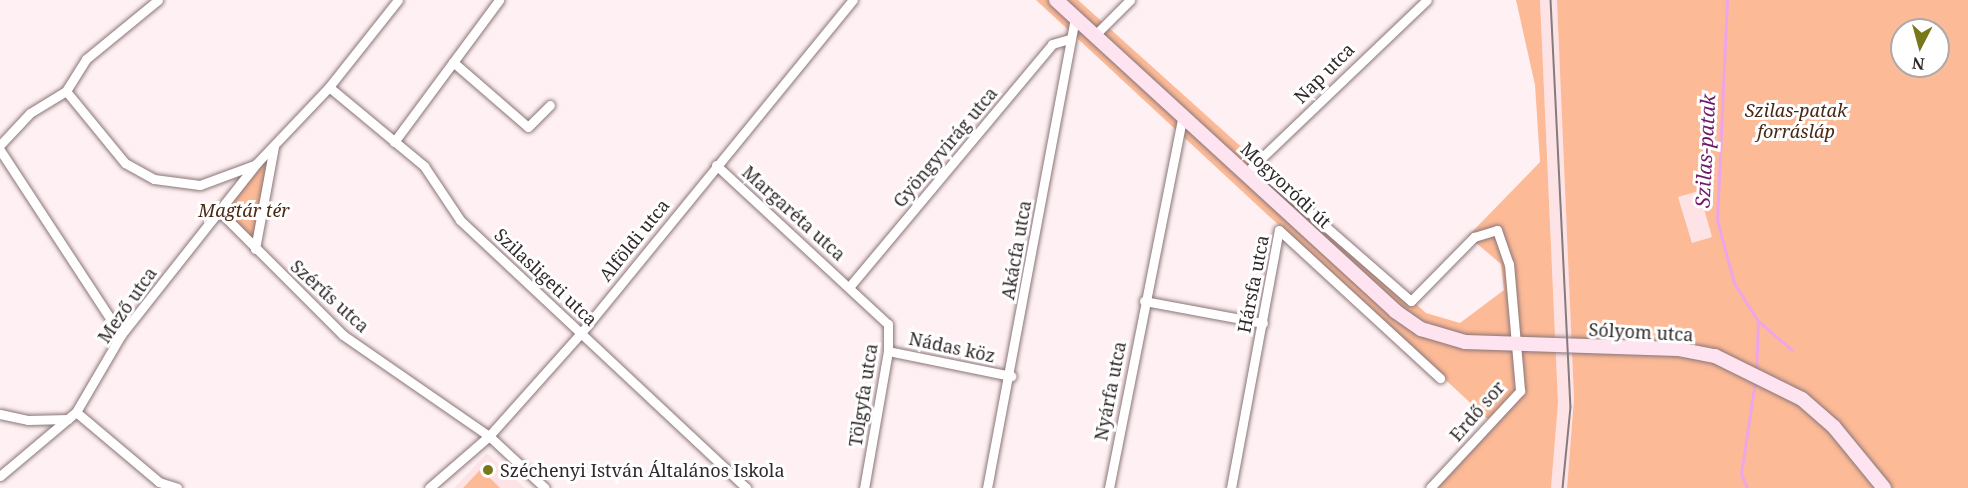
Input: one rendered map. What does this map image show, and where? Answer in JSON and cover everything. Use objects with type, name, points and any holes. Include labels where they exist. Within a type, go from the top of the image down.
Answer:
[{"type":"street","points":[[0,145],[30,113],[66,92],[86,59],[158,0]]},
{"type":"street","name":"Mező utca","points":[[0,476],[72,416],[121,335],[256,164],[329,87],[399,0]]},
{"type":"street","points":[[394,142],[499,0]]},
{"type":"street","name":"Alföldi utca","points":[[429,488],[489,436],[581,333],[853,0]]},
{"type":"street","name":"Mogyoródi út","points":[[1056,0],[1183,115],[1412,302],[1474,237],[1497,230],[1509,264],[1510,321],[1516,345]]},
{"type":"street","points":[[1094,36],[1130,0]]},
{"type":"street","name":"Nap utca","points":[[1251,169],[1427,0]]},
{"type":"street","name":"Akácfa utca","points":[[987,488],[1011,376],[1075,17]]},
{"type":"street","name":"Gyöngyvirág utca","points":[[850,285],[1052,45],[1070,39]]},
{"type":"street","points":[[453,62],[528,128],[538,122],[550,105]]},
{"type":"street","name":"Szilasligeti utca","points":[[329,87],[433,176],[460,220],[746,488]]},
{"type":"street","points":[[66,92],[125,163],[154,179],[200,185],[256,164]]},
{"type":"street","name":"Nyárfa utca","points":[[1109,488],[1144,301],[1183,115]]},
{"type":"street","points":[[255,249],[274,146]]},
{"type":"street","points":[[0,150],[121,335]]},
{"type":"street","name":"Margaréta utca","points":[[716,165],[850,285]]},
{"type":"street","name":"Mogyoródi út","points":[[1251,169],[1408,321],[1455,341],[1562,347]]},
{"type":"street","name":"Szérűs utca","points":[[219,211],[343,335],[489,436],[545,488]]},
{"type":"street","name":"Hársfa utca","points":[[1231,488],[1279,230],[1440,378]]},
{"type":"street","name":"Tölgyfa utca","points":[[850,285],[888,324],[888,351],[864,488]]},
{"type":"street","points":[[1144,301],[1263,323]]},
{"type":"street","name":"Erdő sor","points":[[1430,488],[1520,392],[1516,345]]},
{"type":"street","name":"Sólyom utca","points":[[1562,347],[1691,351],[1756,373],[1816,410],[1884,488]]},
{"type":"street","name":"Nádas köz","points":[[888,351],[1011,376]]},
{"type":"street","points":[[0,414],[18,419],[72,416],[159,482],[177,488]]},
{"type":"shaded area","points":[[1540,0],[1557,0],[1559,29],[1574,399],[1567,488],[1551,488],[1558,403]]},
{"type":"shaded area","points":[[1699,191],[1713,237],[1692,243],[1678,197]]},
{"type":"shaded area","name":"Széchenyi István Általános Iskola","points":[[487,453],[525,488],[454,488]]},
{"type":"green space","points":[[1036,0],[1078,0],[1426,313],[1460,323],[1504,290],[1501,264],[1468,236],[1540,162],[1535,85],[1516,0],[1540,0],[1558,403],[1551,488],[1435,488],[1492,423]]},
{"type":"green space","name":"Szilas-patak forrásláp","points":[[1557,0],[1968,0],[1968,488],[1567,488],[1574,399]],"holes":[[[1699,191],[1712,237],[1692,243],[1678,197]]]},
{"type":"green space","name":"Magtár tér","points":[[274,146],[255,249],[219,211]]},
{"type":"green space","points":[[481,469],[500,488],[463,488]]},
{"type":"waterway","name":"Szilas-patak","points":[[1727,0],[1717,220],[1734,283],[1758,321],[1792,350]]},
{"type":"waterway","points":[[1756,371],[1758,321]]},
{"type":"waterway","points":[[1747,488],[1741,474],[1755,381]]},
{"type":"tram line","points":[[1551,0],[1571,407],[1563,488]]},
{"type":"place","name":"Széchenyi István Általános Iskola","points":[[488,470]]}]
